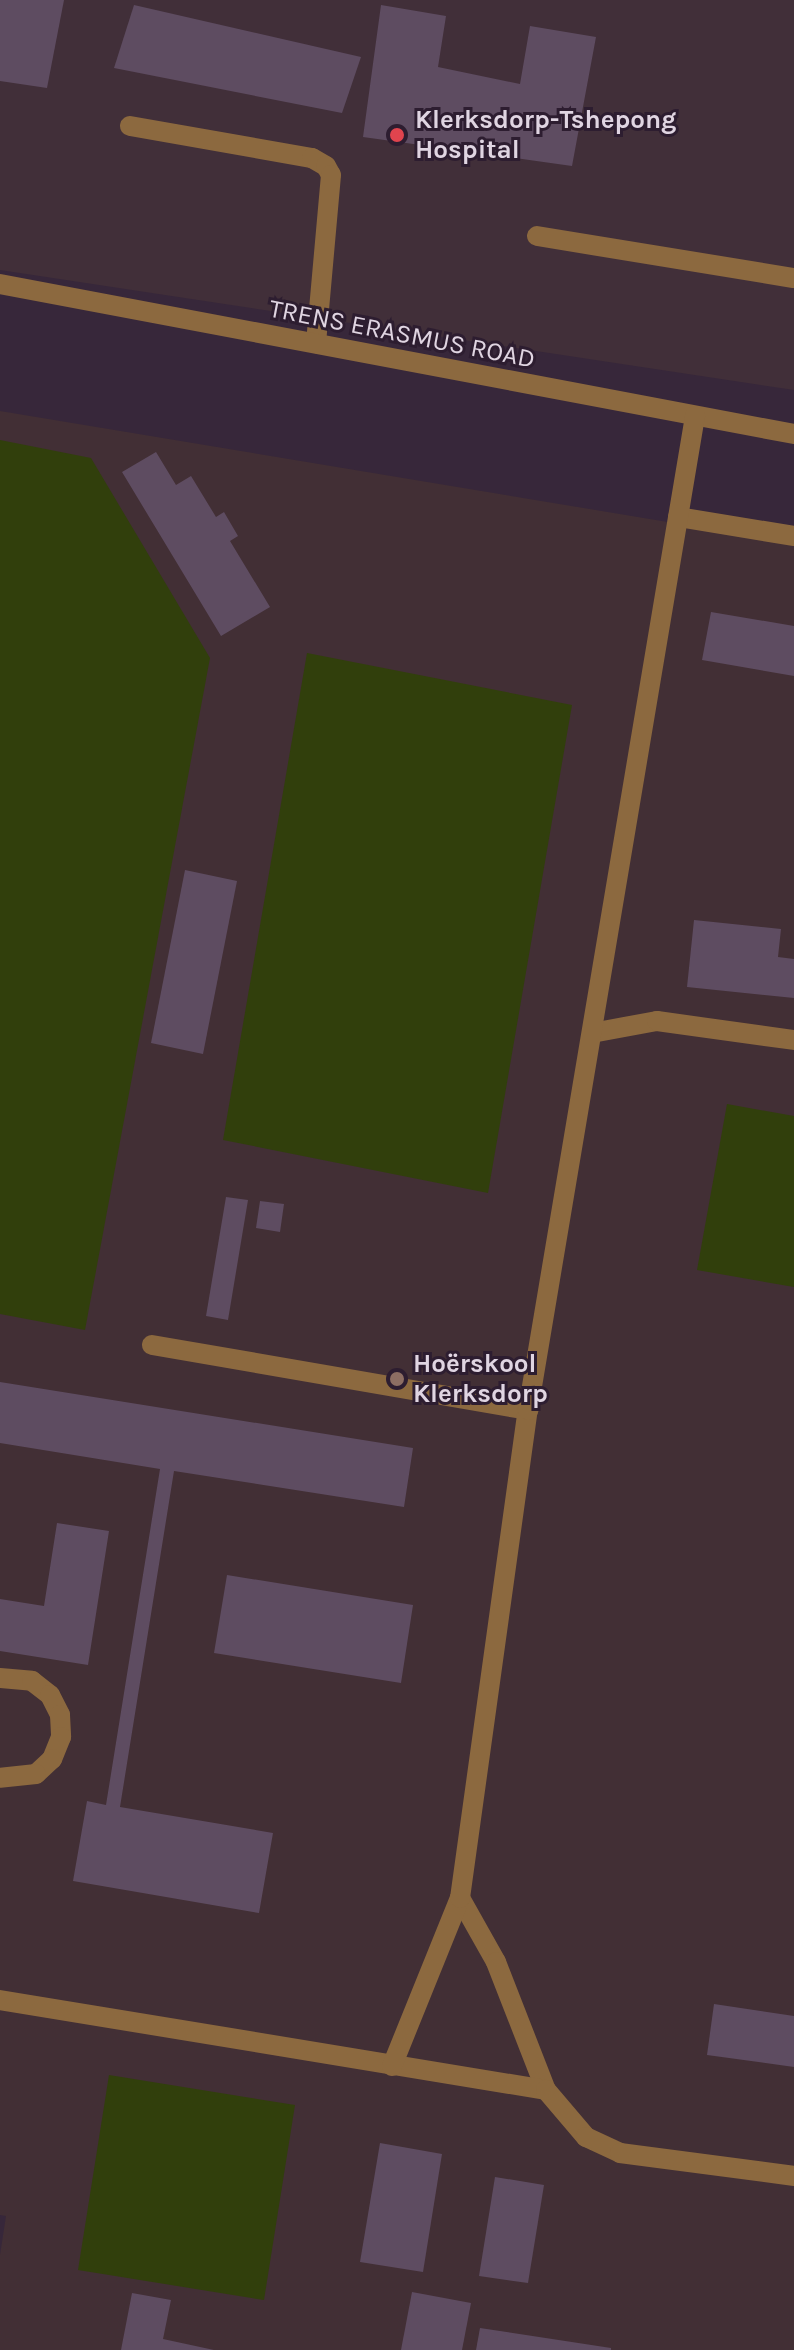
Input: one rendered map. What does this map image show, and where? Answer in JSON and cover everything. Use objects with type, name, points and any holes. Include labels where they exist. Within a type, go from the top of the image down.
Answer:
[{"type":"street","points":[[130,126],[312,158],[326,166],[331,175],[316,343]]},
{"type":"street","points":[[537,236],[794,278]]},
{"type":"street","name":"TRENS ERASMUS ROAD","points":[[0,284],[794,434]]},
{"type":"street","points":[[392,2066],[460,1898],[528,1410],[695,416]]},
{"type":"street","points":[[678,517],[794,536]]},
{"type":"street","points":[[592,1033],[657,1021],[794,1040]]},
{"type":"street","points":[[152,1345],[528,1410]]},
{"type":"street","points":[[0,1678],[32,1681],[50,1695],[60,1715],[61,1737],[52,1759],[36,1774],[0,1778]]},
{"type":"street","points":[[460,1898],[496,1962],[546,2090],[586,2137],[620,2153],[794,2176]]},
{"type":"street","points":[[0,2000],[546,2090]]},
{"type":"shaded area","name":"Klerksdorp-Tshepong Hospital","points":[[0,0],[794,0],[794,390],[0,270]]},
{"type":"shaded area","name":"Hoërskool Klerksdorp","points":[[0,411],[794,543],[794,2350],[0,2350],[0,2255],[6,2216],[0,2215]]},
{"type":"green space","points":[[0,440],[91,458],[210,658],[85,1330],[0,1314]]},
{"type":"green space","points":[[307,653],[572,705],[488,1193],[223,1140]]},
{"type":"green space","points":[[727,1104],[794,1116],[794,1287],[697,1270]]},
{"type":"green space","points":[[109,2075],[295,2105],[264,2300],[78,2270]]},
{"type":"building","points":[[0,0],[64,0],[47,88],[0,81]]},
{"type":"building","points":[[134,5],[361,57],[342,113],[114,68]]},
{"type":"building","points":[[381,5],[446,16],[438,67],[520,84],[530,26],[596,37],[572,166],[363,137]]},
{"type":"building","points":[[156,452],[176,485],[191,476],[216,517],[224,512],[238,536],[230,541],[270,607],[221,636],[122,472]]},
{"type":"building","points":[[711,612],[794,626],[794,676],[702,660]]},
{"type":"building","points":[[185,870],[237,881],[203,1054],[151,1043]]},
{"type":"building","points":[[694,920],[781,929],[778,957],[794,959],[794,998],[687,987]]},
{"type":"building","points":[[226,1197],[248,1200],[228,1320],[206,1316]]},
{"type":"building","points":[[260,1201],[284,1204],[280,1232],[256,1228]]},
{"type":"building","points":[[0,1382],[413,1448],[404,1507],[174,1471],[120,1807],[273,1833],[259,1913],[73,1881],[87,1801],[106,1805],[160,1469],[0,1443]]},
{"type":"building","points":[[57,1523],[109,1531],[88,1665],[0,1651],[0,1599],[44,1606]]},
{"type":"building","points":[[227,1575],[413,1605],[401,1683],[214,1653]]},
{"type":"building","points":[[714,2004],[794,2016],[794,2067],[707,2055]]},
{"type":"building","points":[[380,2143],[442,2154],[423,2272],[360,2262]]},
{"type":"building","points":[[495,2177],[544,2185],[528,2283],[479,2276]]},
{"type":"building","points":[[412,2292],[471,2303],[462,2350],[401,2350]]},
{"type":"building","points":[[132,2293],[171,2300],[163,2339],[214,2350],[121,2350]]},
{"type":"building","points":[[480,2328],[611,2348],[611,2350],[476,2350]]},
{"type":"place","name":"Klerksdorp-Tshepong Hospital","points":[[397,135]]},
{"type":"place","name":"Hoërskool Klerksdorp","points":[[397,1379]]}]
